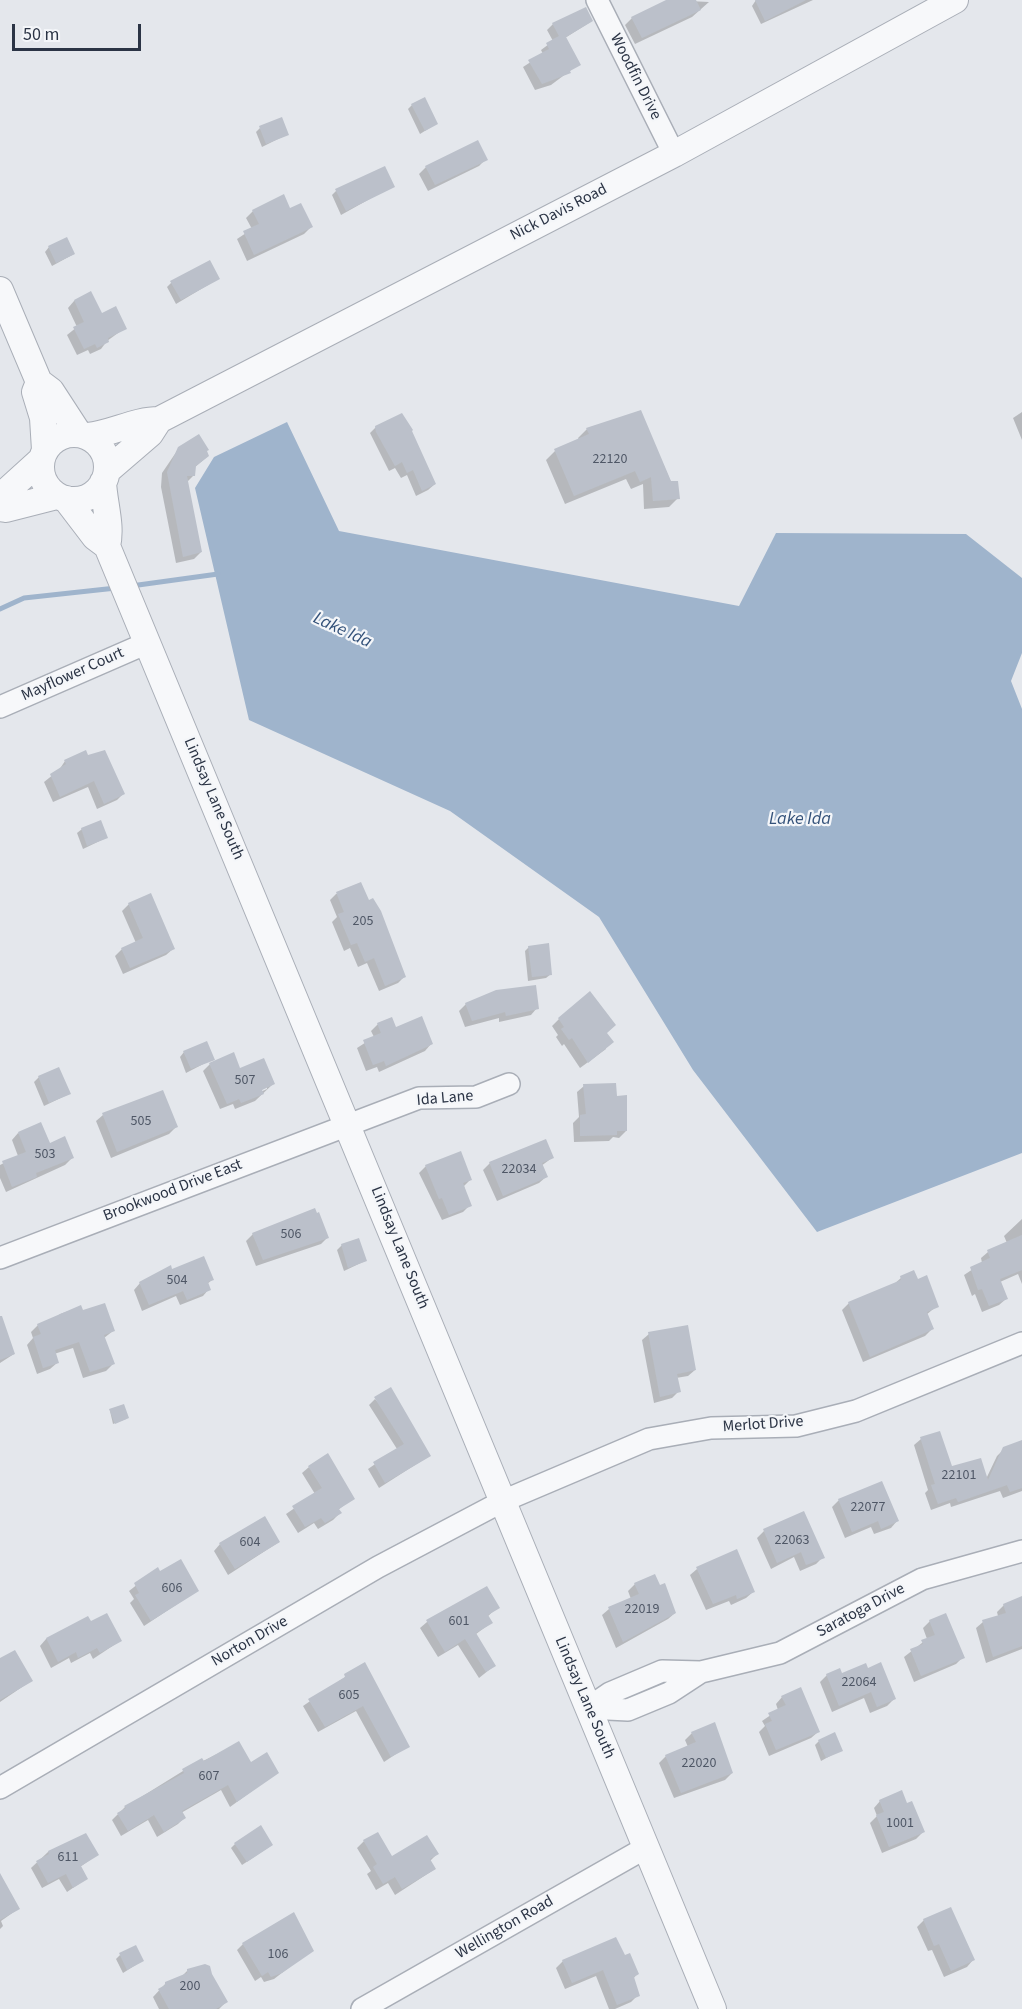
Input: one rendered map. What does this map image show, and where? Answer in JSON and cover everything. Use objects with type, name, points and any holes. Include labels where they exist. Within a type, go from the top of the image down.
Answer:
[{"type":"street","name":"Woodfin Drive","points":[[597,0],[674,154]]},
{"type":"street","name":"Nick Davis Road","points":[[84,435],[110,434],[144,420],[159,420],[674,154],[956,0]]},
{"type":"street","points":[[0,290],[39,382],[51,391],[84,435],[102,449],[105,477],[104,505],[110,535],[107,546]]},
{"type":"street","points":[[39,382],[35,392],[43,418],[43,481],[62,498]]},
{"type":"street","name":"Nick Davis Road","points":[[105,477],[150,434],[159,420]]},
{"type":"street","points":[[0,497],[60,436],[84,435]]},
{"type":"street","points":[[0,508],[6,509],[62,498],[87,497],[105,477]]},
{"type":"street","name":"Lindsay Lane South","points":[[62,498],[95,537],[107,546],[714,2009]]},
{"type":"street","name":"Mayflower Court","points":[[0,707],[147,643]]},
{"type":"street","name":"Ida Lane","points":[[347,1124],[419,1098],[476,1097],[509,1084]]},
{"type":"street","name":"Brookwood Drive East","points":[[0,1258],[347,1124]]},
{"type":"street","name":"Merlot Drive","points":[[503,1501],[649,1439],[711,1428],[796,1426],[856,1411],[1022,1343]]},
{"type":"street","name":"Norton Drive","points":[[0,1788],[378,1567],[503,1501]]},
{"type":"street","name":"Saratoga Drive","points":[[588,1708],[610,1693],[662,1671],[701,1672],[780,1653],[922,1579],[1022,1551]]},
{"type":"street","name":"Wellington Road","points":[[362,2009],[647,1847]]},
{"type":"water","name":"Lake Ida","points":[[287,422],[339,531],[739,606],[776,533],[966,534],[1022,578],[1022,653],[1011,681],[1022,709],[1022,1153],[817,1232],[693,1070],[599,917],[450,811],[249,720],[195,488],[214,457]]},
{"type":"building","points":[[666,0],[696,0],[701,10],[642,38],[631,17]]},
{"type":"building","points":[[755,0],[806,0],[765,21]]},
{"type":"building","points":[[586,7],[593,21],[566,37],[581,65],[570,71],[571,73],[542,84],[528,60],[549,49],[546,43],[559,36],[552,23]]},
{"type":"building","points":[[425,97],[438,124],[425,131],[411,104]]},
{"type":"building","points":[[282,117],[289,135],[266,144],[259,126]]},
{"type":"building","points":[[478,140],[488,160],[435,185],[425,166]]},
{"type":"building","points":[[385,166],[395,187],[346,211],[335,189]]},
{"type":"building","points":[[284,194],[290,208],[301,203],[313,227],[254,255],[243,231],[259,224],[252,210]]},
{"type":"building","points":[[67,237],[75,254],[56,263],[48,246]]},
{"type":"building","points":[[210,260],[220,279],[181,300],[170,281]]},
{"type":"building","points":[[91,291],[102,313],[116,306],[127,329],[108,338],[109,342],[97,348],[95,344],[84,349],[73,327],[84,322],[74,300]]},
{"type":"building","points":[[641,410],[671,481],[678,481],[680,499],[653,501],[651,477],[640,482],[635,471],[574,496],[554,449],[589,434],[586,428]]},
{"type":"building","points":[[402,413],[413,430],[436,484],[422,491],[413,470],[407,473],[402,462],[395,466],[376,432],[375,426]]},
{"type":"building","points":[[199,434],[209,450],[207,451],[209,456],[196,466],[195,476],[187,476],[202,552],[183,557],[167,472],[178,447]]},
{"type":"building","points":[[86,750],[88,755],[105,750],[125,794],[104,804],[94,781],[60,797],[50,774],[66,764],[64,760]]},
{"type":"building","points":[[101,820],[108,838],[87,846],[81,828]]},
{"type":"building","points":[[361,882],[369,900],[373,898],[381,911],[406,977],[385,986],[374,958],[365,962],[357,943],[351,945],[338,914],[344,912],[336,892]]},
{"type":"building","points":[[151,893],[175,949],[130,968],[121,948],[143,938],[128,903]]},
{"type":"building","points":[[549,943],[552,975],[532,977],[528,946]]},
{"type":"building","points":[[536,985],[539,1009],[506,1016],[505,1012],[472,1021],[465,1003],[496,990]]},
{"type":"building","points":[[590,991],[616,1025],[607,1033],[614,1042],[588,1063],[572,1038],[569,1040],[561,1029],[564,1027],[558,1018]]},
{"type":"building","points":[[422,1016],[433,1044],[386,1066],[384,1061],[373,1065],[363,1040],[381,1033],[377,1023],[392,1017],[396,1027]]},
{"type":"building","points":[[207,1041],[215,1060],[191,1069],[183,1051]]},
{"type":"building","points":[[234,1052],[240,1068],[264,1058],[275,1084],[262,1090],[264,1094],[241,1103],[239,1099],[227,1104],[209,1063]]},
{"type":"building","points":[[59,1067],[71,1094],[49,1103],[38,1076]]},
{"type":"building","points":[[616,1083],[617,1096],[627,1095],[627,1131],[617,1131],[617,1135],[580,1136],[580,1115],[586,1114],[583,1084]]},
{"type":"building","points":[[163,1090],[178,1127],[117,1152],[102,1113]]},
{"type":"building","points":[[41,1122],[50,1143],[65,1136],[74,1158],[36,1173],[37,1177],[12,1187],[2,1161],[26,1152],[18,1132]]},
{"type":"building","points":[[546,1139],[554,1158],[542,1163],[548,1177],[503,1196],[489,1162]]},
{"type":"building","points":[[461,1151],[472,1180],[463,1183],[472,1206],[449,1215],[442,1198],[439,1199],[425,1165]]},
{"type":"building","points":[[315,1208],[317,1213],[319,1212],[329,1238],[263,1260],[252,1233]]},
{"type":"building","points":[[1022,1235],[1022,1270],[1000,1279],[1008,1299],[989,1306],[982,1289],[978,1290],[970,1267],[990,1258],[987,1250]]},
{"type":"building","points":[[359,1238],[367,1261],[348,1268],[341,1244]]},
{"type":"building","points":[[204,1256],[214,1280],[208,1282],[211,1290],[187,1300],[183,1291],[149,1305],[139,1282],[171,1265],[172,1269]]},
{"type":"building","points":[[914,1270],[918,1279],[927,1275],[939,1307],[927,1312],[934,1329],[870,1357],[848,1302],[901,1280],[900,1276]]},
{"type":"building","points":[[105,1303],[115,1331],[104,1335],[115,1364],[90,1372],[79,1342],[55,1350],[59,1363],[43,1368],[33,1337],[41,1334],[37,1324],[81,1305],[83,1310]]},
{"type":"building","points":[[0,1316],[2,1316],[15,1354],[0,1360]]},
{"type":"building","points":[[688,1325],[696,1370],[677,1374],[681,1392],[660,1397],[648,1332]]},
{"type":"building","points":[[391,1387],[431,1456],[385,1483],[373,1462],[404,1444],[374,1397]]},
{"type":"building","points":[[124,1404],[129,1418],[115,1424],[109,1409]]},
{"type":"building","points":[[940,1431],[952,1466],[981,1458],[988,1480],[1003,1447],[1022,1440],[1022,1488],[1010,1492],[1007,1485],[958,1502],[956,1498],[938,1504],[931,1485],[935,1484],[920,1437]]},
{"type":"building","points":[[328,1453],[355,1499],[339,1509],[342,1513],[325,1523],[321,1518],[305,1527],[292,1506],[322,1488],[308,1466]]},
{"type":"building","points":[[882,1481],[899,1521],[881,1529],[878,1521],[852,1532],[838,1499]]},
{"type":"building","points":[[804,1511],[825,1558],[806,1565],[801,1552],[777,1563],[763,1529]]},
{"type":"building","points":[[265,1516],[280,1542],[235,1569],[219,1543]]},
{"type":"building","points":[[737,1549],[755,1592],[737,1599],[736,1595],[713,1604],[696,1567]]},
{"type":"building","points":[[181,1559],[199,1591],[151,1621],[135,1595],[139,1593],[134,1583],[158,1567],[160,1571]]},
{"type":"building","points":[[655,1574],[660,1585],[665,1583],[676,1613],[623,1642],[608,1607],[639,1594],[634,1583]]},
{"type":"building","points":[[487,1586],[500,1608],[488,1615],[493,1623],[476,1633],[496,1666],[486,1672],[465,1639],[445,1652],[426,1620]]},
{"type":"building","points":[[1022,1596],[1022,1646],[993,1657],[982,1620],[1006,1613],[1003,1604]]},
{"type":"building","points":[[107,1613],[122,1641],[100,1653],[97,1648],[78,1658],[76,1652],[58,1662],[46,1638],[88,1616],[91,1621]]},
{"type":"building","points":[[946,1613],[965,1658],[921,1676],[910,1649],[923,1644],[921,1640],[935,1635],[929,1620]]},
{"type":"building","points":[[15,1650],[33,1681],[0,1700],[0,1658]]},
{"type":"building","points":[[365,1662],[410,1747],[391,1757],[363,1706],[325,1727],[308,1699]]},
{"type":"building","points":[[881,1662],[896,1699],[877,1707],[871,1692],[839,1706],[826,1674],[840,1668],[842,1673],[866,1663],[868,1668]]},
{"type":"building","points":[[801,1687],[820,1732],[776,1750],[765,1724],[772,1721],[768,1713],[786,1705],[781,1696]]},
{"type":"building","points":[[715,1722],[733,1773],[681,1793],[665,1755],[696,1742],[691,1732]]},
{"type":"building","points":[[835,1732],[843,1751],[826,1758],[818,1740]]},
{"type":"building","points":[[239,1741],[251,1762],[267,1752],[279,1773],[237,1802],[228,1785],[182,1811],[186,1818],[164,1832],[154,1815],[128,1831],[117,1813],[126,1808],[124,1806],[184,1773],[182,1769],[202,1758],[204,1761]]},
{"type":"building","points":[[902,1790],[907,1803],[912,1801],[925,1832],[889,1847],[876,1815],[884,1812],[879,1800]]},
{"type":"building","points":[[261,1825],[273,1845],[247,1862],[234,1843]]},
{"type":"building","points":[[378,1832],[392,1856],[427,1835],[439,1854],[430,1859],[436,1869],[402,1889],[395,1877],[383,1884],[373,1867],[377,1864],[363,1840]]},
{"type":"building","points":[[86,1833],[99,1855],[81,1866],[88,1879],[73,1888],[66,1874],[48,1883],[36,1861],[49,1854],[48,1851]]},
{"type":"building","points":[[0,1873],[20,1909],[0,1920]]},
{"type":"building","points":[[951,1907],[975,1960],[951,1971],[939,1944],[934,1946],[923,1919]]},
{"type":"building","points":[[294,1912],[314,1951],[282,1973],[271,1977],[268,1972],[262,1976],[242,1943]]},
{"type":"building","points":[[616,1937],[625,1955],[630,1953],[639,1974],[634,1977],[640,1996],[617,2005],[603,1970],[572,1983],[562,1960]]},
{"type":"building","points":[[136,1945],[144,1961],[127,1970],[119,1953]]},
{"type":"building","points":[[205,1964],[210,1966],[228,2002],[216,2009],[169,2009],[158,1989],[165,1985],[165,1982],[187,1973],[187,1969]]},
{"type":"waterway","points":[[131,586],[218,574]]},
{"type":"waterway","points":[[0,609],[24,598],[116,588]]}]
